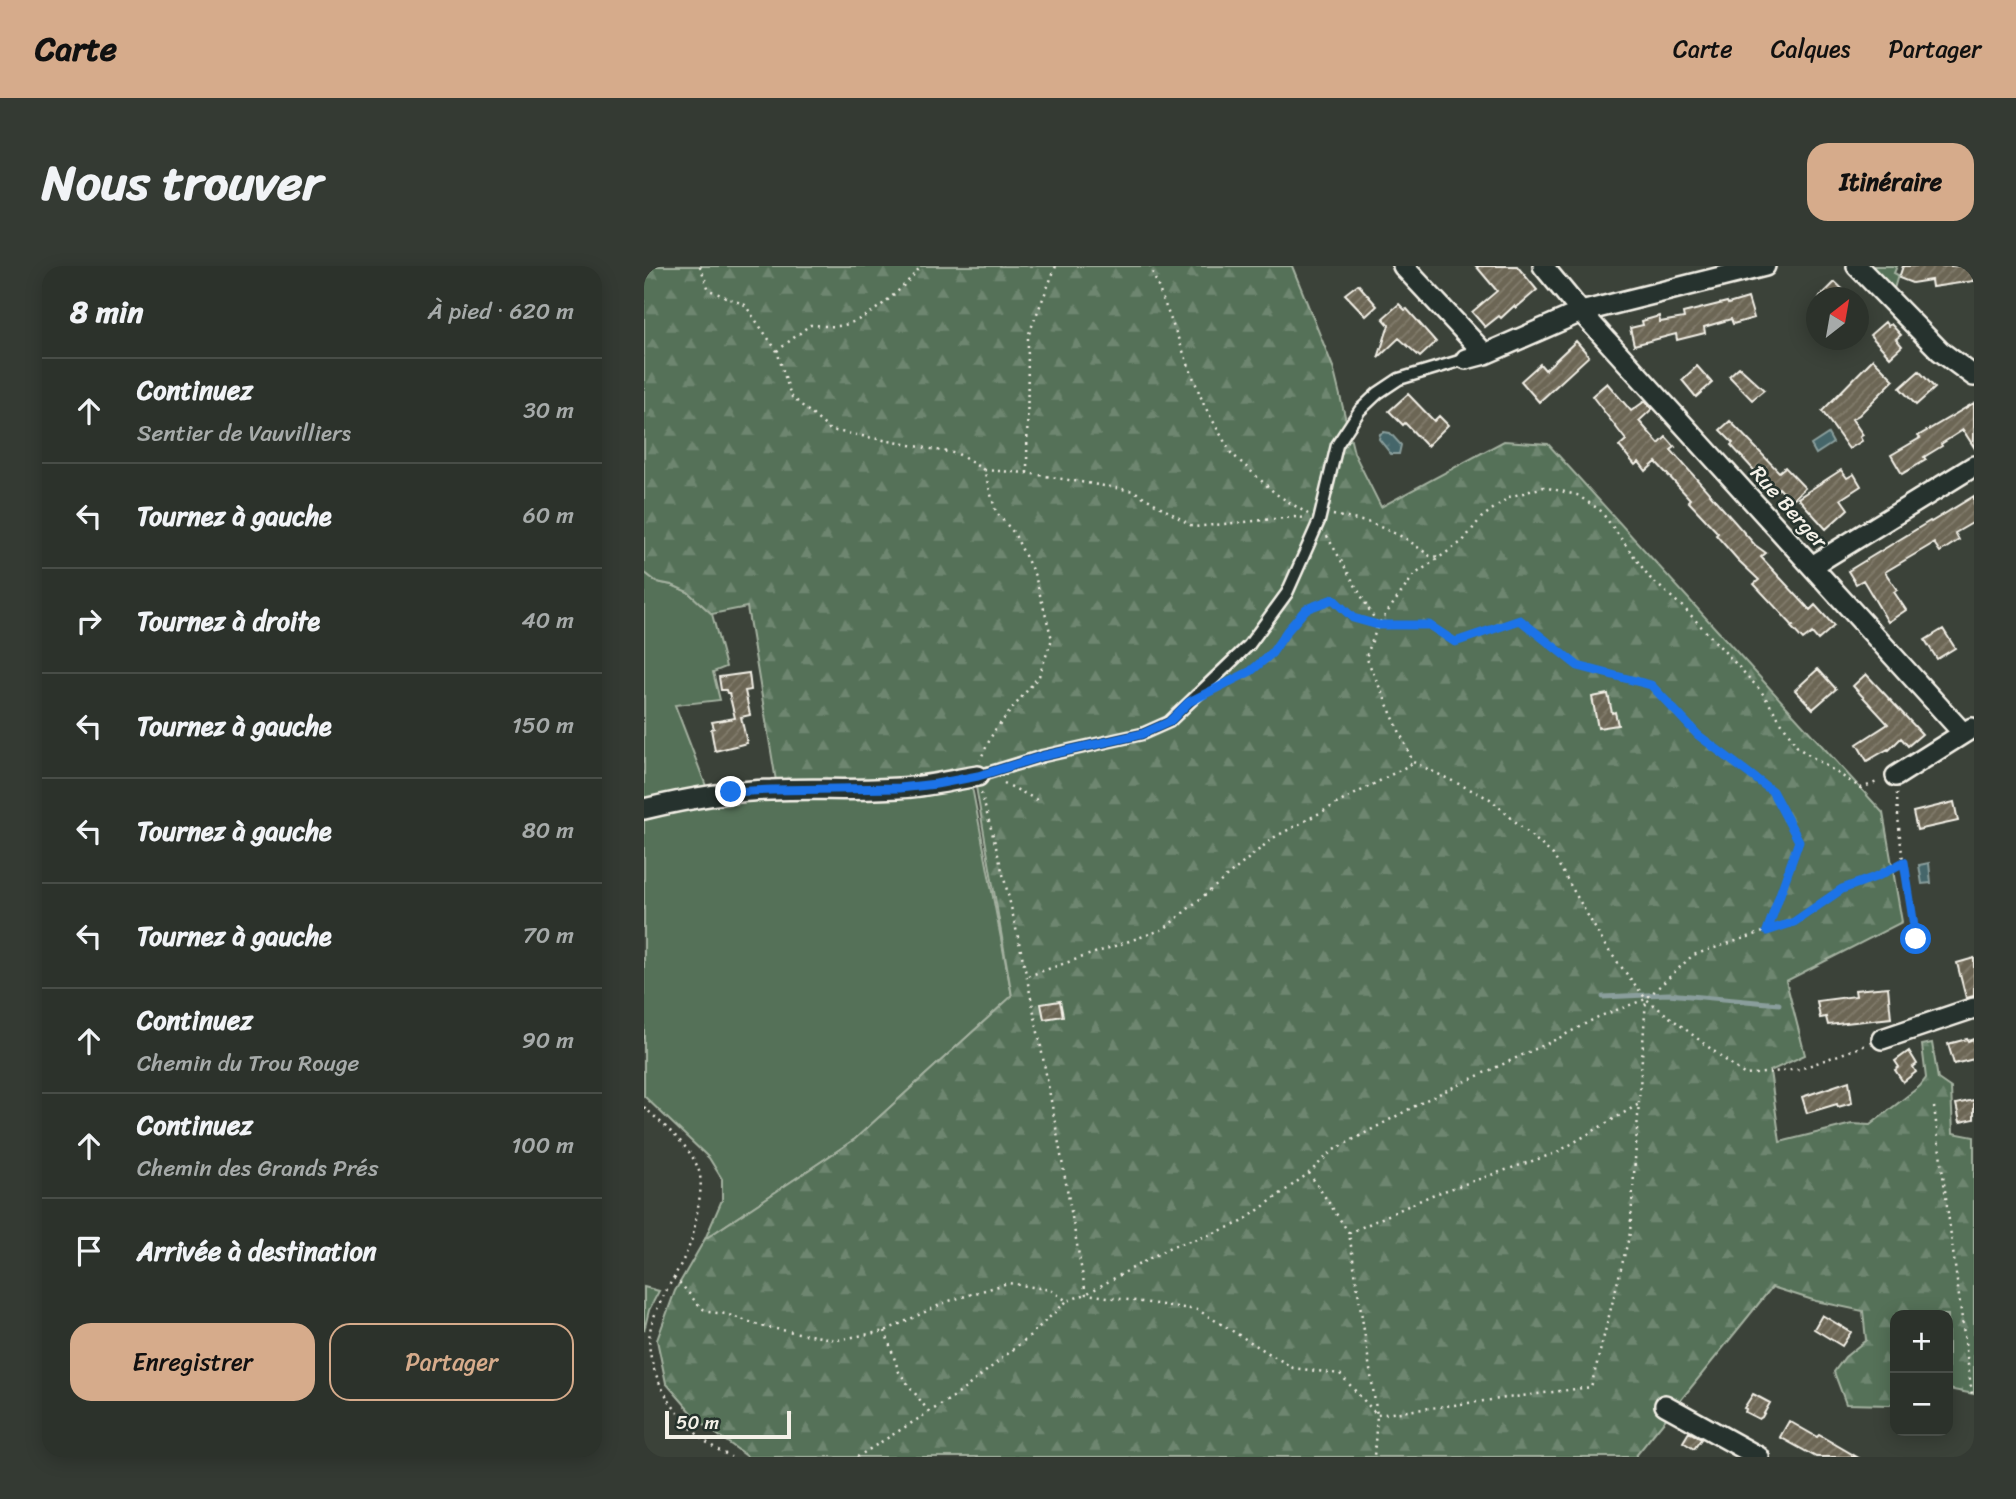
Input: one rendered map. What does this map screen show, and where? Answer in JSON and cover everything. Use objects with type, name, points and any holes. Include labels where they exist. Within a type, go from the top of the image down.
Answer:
[{"type":"street","points":[[1402,266],[1475,356],[1581,312],[1765,266]]},
{"type":"street","name":"Rue Berger","points":[[1543,266],[1581,312],[1811,566],[1969,730]]},
{"type":"street","points":[[1857,266],[1940,351],[1974,376]]},
{"type":"street","points":[[1811,566],[1974,466]]},
{"type":"street","points":[[1896,776],[1969,730]]},
{"type":"street","points":[[644,809],[694,797],[731,792],[900,788],[980,775]]},
{"type":"street","points":[[1882,1039],[1974,1008]]},
{"type":"street","points":[[1665,1405],[1759,1457]]},
{"type":"lane","points":[[980,775],[1043,756],[1142,734],[1169,722],[1249,645],[1287,593],[1319,520],[1337,446],[1360,410],[1378,393],[1399,379],[1475,356]]},
{"type":"path","points":[[700,266],[709,290],[745,305],[777,351],[791,396],[830,430],[958,454],[984,470],[1027,473],[1134,491],[1194,527],[1294,517],[1319,520],[1334,514],[1371,523],[1405,538],[1430,556],[1442,557]]},
{"type":"path","points":[[777,351],[810,325],[839,327],[864,317],[911,280],[920,266]]},
{"type":"path","points":[[1027,473],[1028,336],[1056,266]]},
{"type":"path","points":[[1150,266],[1204,405],[1231,453],[1276,494],[1319,520],[1378,625]]},
{"type":"path","points":[[984,470],[996,512],[1014,533],[1035,576],[1052,639],[1040,676],[994,731],[975,769],[980,775],[1041,802]]},
{"type":"path","points":[[1882,1039],[1800,1069],[1745,1075],[1646,999],[1606,947],[1553,855],[1490,799],[1413,762],[1366,657],[1378,625],[1414,575],[1463,541],[1480,518],[1509,497],[1544,487],[1577,495],[1600,510],[1650,578],[1685,609],[1761,691],[1798,748],[1861,788],[1896,776],[1898,815],[1916,939]]},
{"type":"path","points":[[1224,684],[1251,671],[1272,653],[1306,609],[1333,599],[1353,618],[1378,625],[1429,625],[1455,642],[1520,620],[1578,666],[1651,685],[1698,735],[1772,791],[1799,841],[1767,931]]},
{"type":"path","points":[[1028,976],[1164,929],[1273,838],[1413,762]]},
{"type":"path","points":[[980,775],[1028,976],[1086,1294]]},
{"type":"path","points":[[858,1457],[968,1386],[1026,1339],[1067,1301],[1086,1294],[1172,1246],[1242,1222],[1309,1173],[1332,1150],[1428,1099],[1598,1017],[1646,999],[1693,955],[1794,922],[1842,889],[1878,876],[1904,862]]},
{"type":"path","points":[[1377,1415],[1591,1387],[1630,1233],[1646,999]]},
{"type":"path","points":[[1349,1233],[1433,1195],[1556,1153],[1639,1104]]},
{"type":"path","points":[[644,1107],[694,1158],[701,1187],[693,1237],[649,1332],[649,1355],[656,1379],[672,1407],[704,1441],[731,1457]]},
{"type":"path","points":[[1934,1107],[1972,1395]]},
{"type":"path","points":[[1309,1173],[1349,1233],[1377,1415],[1374,1457]]},
{"type":"path","points":[[674,1278],[708,1312],[726,1314],[765,1327],[837,1340],[885,1331],[946,1303],[1008,1283],[1051,1290],[1067,1301]]},
{"type":"path","points":[[1086,1294],[1198,1310],[1293,1368],[1340,1374],[1377,1415]]},
{"type":"path","points":[[885,1331],[899,1372],[929,1412]]},
{"type":"green space","points":[[644,266],[1292,266],[1333,367],[1354,453],[1381,507],[1504,441],[1548,444],[1883,813],[1902,922],[1786,981],[1805,1055],[1770,1071],[1780,1142],[1852,1124],[1870,1125],[1920,1086],[1926,1078],[1922,1045],[1932,1043],[1938,1079],[1951,1088],[1953,1133],[1974,1137],[1974,1394],[1953,1390],[1953,1310],[1890,1310],[1890,1405],[1846,1404],[1834,1372],[1845,1357],[1866,1340],[1863,1311],[1816,1301],[1772,1287],[1635,1457],[748,1457],[700,1422],[666,1383],[657,1340],[675,1291],[705,1239],[855,1139],[1012,996],[974,775],[900,783],[776,781],[747,607],[712,614],[688,592],[657,582],[644,572]]},
{"type":"green space","points":[[1870,266],[1897,266],[1894,273],[1898,275],[1894,289]]},
{"type":"green space","points":[[644,572],[657,582],[688,592],[712,614],[726,667],[713,672],[720,700],[675,705],[706,786],[644,800]]},
{"type":"green space","points":[[969,782],[1012,996],[855,1139],[705,1239],[722,1200],[722,1179],[709,1158],[644,1096],[644,820],[741,795]]},
{"type":"green space","points":[[644,1287],[659,1291],[649,1310],[644,1331]]},
{"type":"water","points":[[1384,432],[1390,433],[1401,445],[1399,454],[1391,454],[1379,439]]},
{"type":"water","points":[[1828,434],[1833,443],[1816,454],[1811,445]]},
{"type":"water","points":[[1929,863],[1931,883],[1922,884],[1919,865]]},
{"type":"building","points":[[1476,266],[1517,266],[1537,290],[1516,308],[1514,306],[1485,327],[1472,312],[1497,291]]},
{"type":"building","points":[[1903,266],[1974,266],[1974,281],[1932,287],[1931,280],[1912,283],[1899,278]]},
{"type":"building","points":[[1358,284],[1377,306],[1366,316],[1345,294]]},
{"type":"building","points":[[1748,298],[1754,318],[1733,324],[1731,319],[1704,327],[1705,333],[1677,340],[1676,334],[1634,345],[1630,328],[1643,325],[1642,321],[1659,316],[1660,322],[1684,318],[1683,313]]},
{"type":"building","points":[[1399,304],[1407,309],[1436,342],[1420,357],[1399,338],[1378,358],[1389,325],[1383,318]]},
{"type":"building","points":[[1885,322],[1888,326],[1891,324],[1901,335],[1896,339],[1902,346],[1890,357],[1870,335]]},
{"type":"building","points":[[1576,341],[1589,356],[1539,402],[1521,381],[1540,364],[1545,370]]},
{"type":"building","points":[[1873,359],[1894,380],[1852,419],[1863,435],[1860,437],[1862,441],[1849,449],[1822,411]]},
{"type":"building","points":[[1697,366],[1712,383],[1696,397],[1682,380]]},
{"type":"building","points":[[1739,367],[1764,390],[1752,400],[1729,376]]},
{"type":"building","points":[[1919,371],[1935,388],[1916,405],[1900,388]]},
{"type":"building","points":[[1607,383],[1631,411],[1645,401],[1652,409],[1639,421],[1659,444],[1666,437],[1675,447],[1671,450],[1755,545],[1766,553],[1761,557],[1810,610],[1815,605],[1834,626],[1818,640],[1812,633],[1803,640],[1754,584],[1759,580],[1716,535],[1718,533],[1656,462],[1646,471],[1639,462],[1635,465],[1619,446],[1626,440],[1592,396]]},
{"type":"building","points":[[1408,394],[1434,421],[1439,416],[1448,425],[1427,446],[1389,411]]},
{"type":"building","points":[[1974,403],[1974,447],[1963,430],[1924,457],[1926,460],[1902,474],[1891,455]]},
{"type":"building","points":[[1730,421],[1779,472],[1785,467],[1805,488],[1791,501],[1779,488],[1777,490],[1764,477],[1762,479],[1731,445],[1733,443],[1720,430]]},
{"type":"building","points":[[1841,470],[1847,478],[1854,474],[1861,486],[1841,499],[1848,509],[1826,529],[1798,498]]},
{"type":"building","points":[[1974,496],[1974,522],[1955,533],[1959,540],[1940,552],[1934,543],[1885,572],[1906,610],[1888,622],[1863,580],[1856,584],[1848,571]]},
{"type":"building","points":[[1943,629],[1955,648],[1937,659],[1925,640]]},
{"type":"building","points":[[1818,669],[1836,689],[1813,709],[1795,690]]},
{"type":"building","points":[[749,673],[751,690],[745,691],[750,715],[741,717],[747,743],[715,751],[712,722],[735,718],[729,693],[721,690],[719,677]]},
{"type":"building","points":[[1866,674],[1922,734],[1908,746],[1901,738],[1889,750],[1867,761],[1857,744],[1888,724],[1853,686]]},
{"type":"building","points":[[1608,694],[1618,725],[1598,728],[1592,697]]},
{"type":"building","points":[[1954,802],[1958,821],[1917,830],[1913,812]]},
{"type":"building","points":[[1974,958],[1974,996],[1966,998],[1957,963]]},
{"type":"building","points":[[1888,987],[1891,1018],[1828,1025],[1826,1017],[1820,1018],[1817,1001],[1856,996],[1855,990]]},
{"type":"building","points":[[1060,1001],[1063,1016],[1044,1019],[1041,1004]]},
{"type":"building","points":[[1974,1039],[1974,1059],[1954,1064],[1948,1044]]},
{"type":"building","points":[[1909,1051],[1917,1064],[1913,1067],[1916,1072],[1903,1082],[1895,1070],[1899,1067],[1895,1061]]},
{"type":"building","points":[[1849,1081],[1852,1103],[1838,1107],[1837,1104],[1807,1113],[1802,1097]]},
{"type":"building","points":[[1974,1100],[1974,1119],[1960,1122],[1956,1104]]},
{"type":"building","points":[[1822,1315],[1851,1332],[1842,1346],[1814,1329]]},
{"type":"building","points":[[1753,1394],[1770,1403],[1759,1419],[1745,1412],[1744,1408]]},
{"type":"building","points":[[1789,1421],[1857,1457],[1816,1457],[1780,1437]]},
{"type":"building","points":[[1689,1432],[1701,1439],[1694,1449],[1683,1442]]},
{"type":"waterway","points":[[1603,997],[1668,994],[1779,1004]]},
{"type":"route","points":[[731,792],[900,788],[936,784],[978,776],[1043,756],[1142,734],[1169,722],[1189,702],[1251,671],[1272,653],[1306,609],[1333,599],[1353,618],[1378,625],[1429,625],[1455,642],[1520,620],[1578,666],[1651,685],[1698,735],[1772,791],[1799,841],[1767,931],[1794,922],[1842,889],[1878,876],[1904,862],[1916,939]]}]
